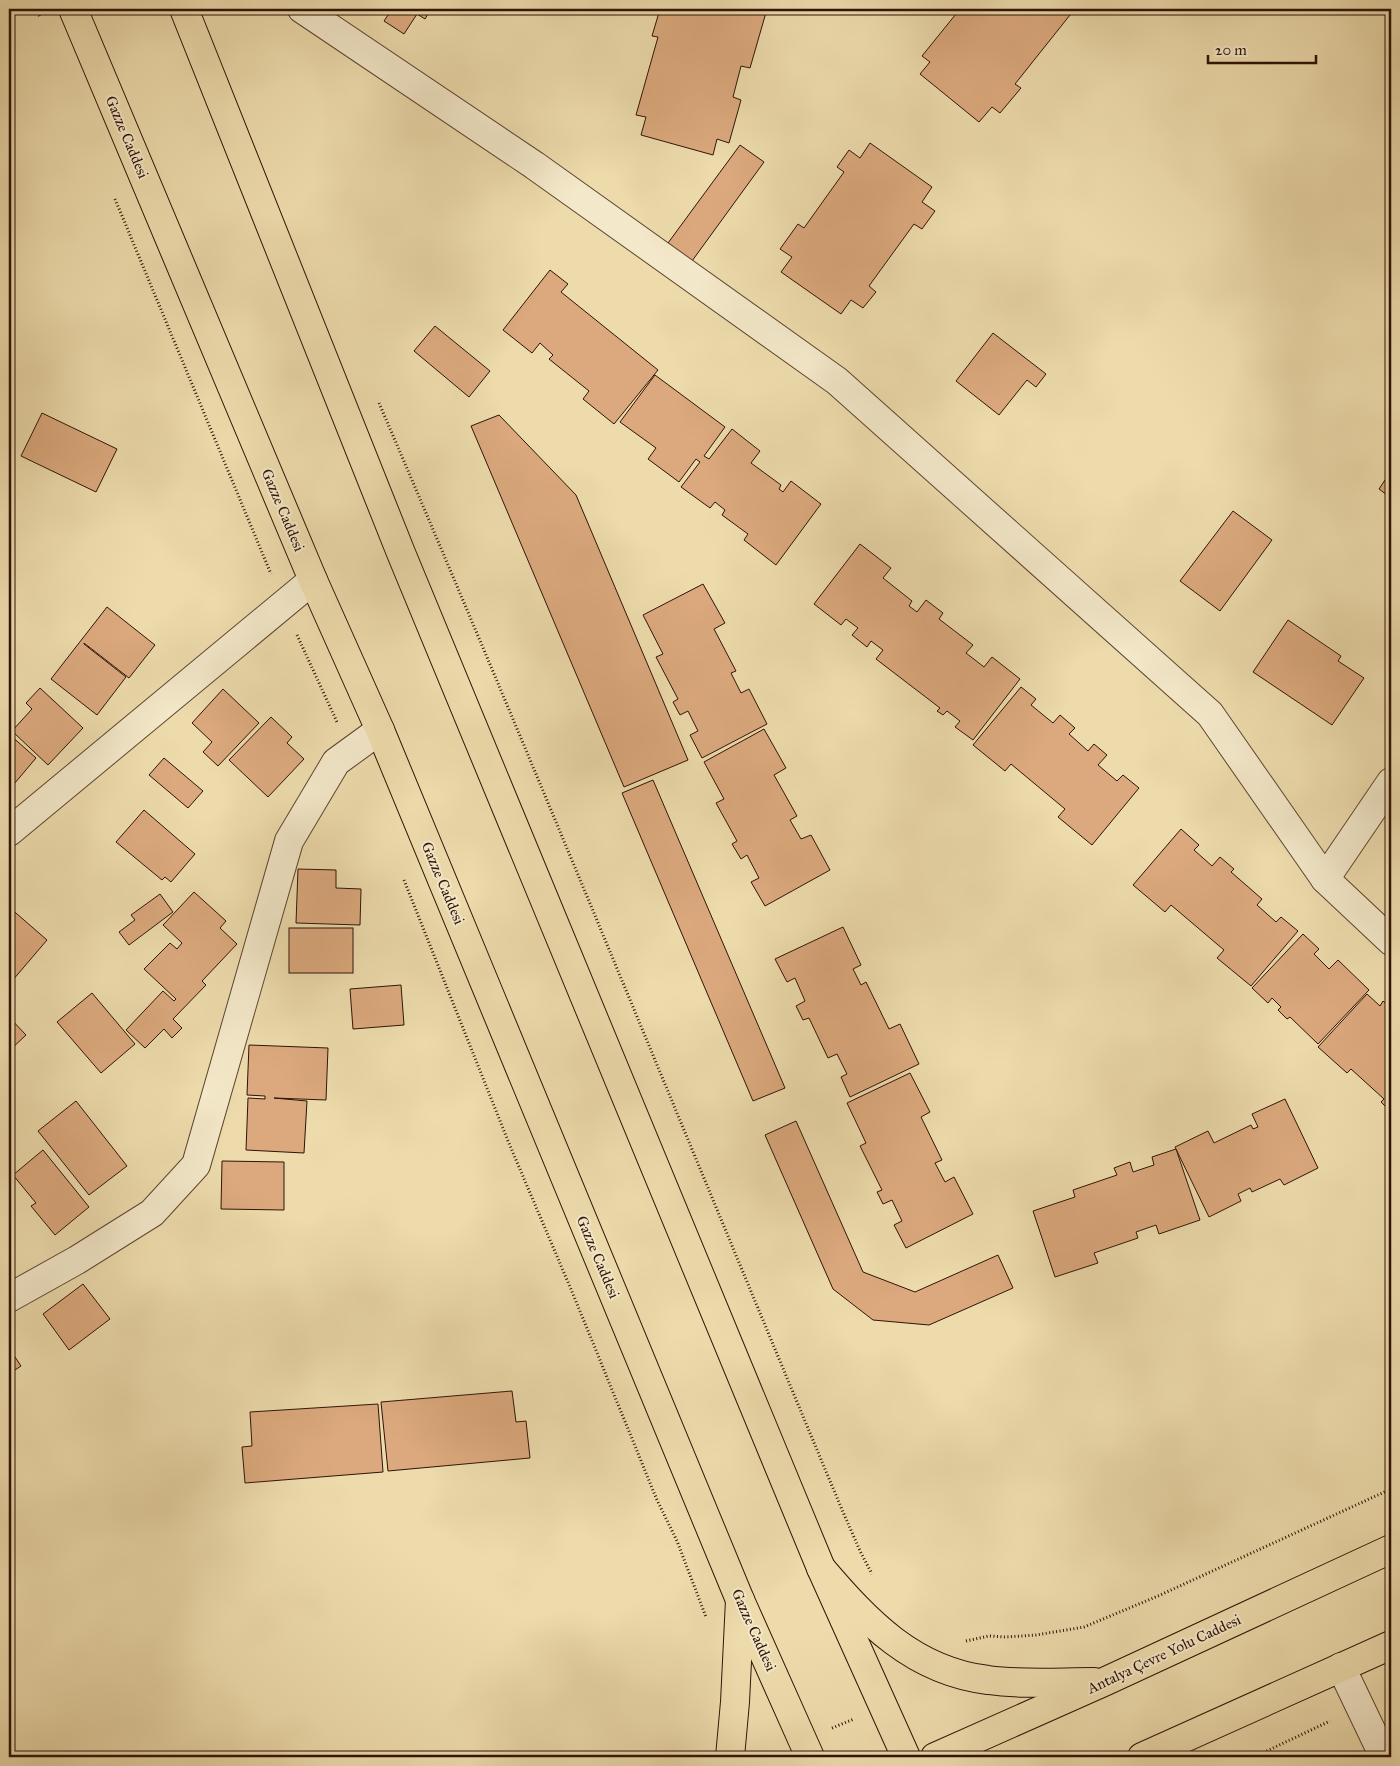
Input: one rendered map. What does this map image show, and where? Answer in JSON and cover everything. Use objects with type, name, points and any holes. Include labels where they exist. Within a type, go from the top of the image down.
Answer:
[{"type":"main road","name":"Gazze Caddesi","points":[[73,9],[313,580],[380,730],[740,1600],[807,1748]]},
{"type":"main road","points":[[184,9],[404,562],[822,1568],[906,1757]]},
{"type":"main road","name":"Antalya Çevre Yolu Caddesi","points":[[935,1757],[1106,1681],[1391,1549]]},
{"type":"main road","points":[[822,1568],[854,1607],[876,1628],[904,1649],[948,1671],[987,1680],[1032,1683],[1106,1681]]},
{"type":"main road","points":[[730,1757],[740,1600]]},
{"type":"main road","points":[[1142,1757],[1391,1645]]},
{"type":"street","points":[[302,9],[534,165],[838,381],[1210,714],[1325,879],[1391,941]]},
{"type":"street","points":[[9,832],[313,580]]},
{"type":"street","points":[[9,1298],[77,1260],[152,1213],[196,1165],[289,841],[336,762],[380,730]]},
{"type":"street","points":[[1325,879],[1391,782]]},
{"type":"street","points":[[1340,1667],[1384,1757]]},
{"type":"path","points":[[36,9],[40,18]]},
{"type":"path","points":[[111,191],[284,604],[350,752]]},
{"type":"path","points":[[377,400],[476,629],[860,1553],[876,1582]]},
{"type":"path","points":[[403,878],[508,1141],[577,1303],[657,1500],[677,1541],[706,1619]]},
{"type":"path","points":[[948,1671],[957,1642],[988,1636],[1036,1635],[1084,1627],[1158,1596],[1391,1489]]},
{"type":"path","points":[[807,1748],[884,1707]]},
{"type":"path","points":[[1254,1757],[1360,1708]]},
{"type":"building","points":[[392,9],[431,9],[425,19],[417,14],[404,34],[384,21]]},
{"type":"building","points":[[660,9],[767,9],[750,68],[741,66],[733,97],[741,100],[729,143],[717,139],[713,155],[641,135],[646,117],[636,115],[658,37],[652,36]]},
{"type":"building","points":[[960,9],[1062,9],[1070,15],[1015,84],[1021,88],[1000,113],[992,107],[979,122],[920,74],[930,62],[922,56]]},
{"type":"building","points":[[870,143],[932,187],[922,202],[935,211],[922,229],[914,224],[869,286],[876,292],[863,308],[851,300],[841,314],[781,272],[792,257],[780,249],[798,224],[804,228],[844,172],[837,167],[849,150],[860,158]]},
{"type":"building","points":[[740,145],[764,162],[692,261],[668,243]]},
{"type":"building","points":[[550,270],[568,284],[561,292],[658,370],[614,424],[583,399],[589,391],[549,359],[553,355],[540,343],[532,353],[503,330]]},
{"type":"building","points":[[435,326],[490,371],[469,397],[414,351]]},
{"type":"building","points":[[993,333],[1046,374],[1036,387],[1027,380],[999,415],[956,381]]},
{"type":"building","points":[[655,375],[725,427],[704,456],[709,459],[732,429],[760,451],[751,463],[781,485],[779,489],[783,492],[791,481],[821,504],[776,565],[744,540],[748,534],[722,515],[725,510],[715,502],[710,508],[681,487],[700,462],[696,459],[679,482],[648,459],[656,448],[620,422]]},
{"type":"building","points":[[42,413],[117,449],[96,492],[21,456]]},
{"type":"building","points":[[499,415],[576,495],[688,760],[624,787],[471,426]]},
{"type":"building","points":[[1391,471],[1391,498],[1379,489]]},
{"type":"building","points":[[1233,511],[1272,540],[1220,611],[1180,581]]},
{"type":"building","points":[[860,544],[891,568],[883,578],[912,601],[909,606],[917,612],[926,600],[943,613],[939,619],[973,645],[966,653],[984,667],[992,657],[1020,679],[973,740],[955,727],[960,721],[947,711],[943,715],[937,711],[940,708],[876,659],[883,650],[871,641],[867,647],[852,635],[858,628],[846,619],[841,625],[814,604]]},
{"type":"building","points":[[703,584],[725,623],[714,629],[736,671],[731,673],[741,693],[749,689],[767,724],[702,758],[690,735],[698,731],[688,711],[680,715],[673,702],[678,699],[656,657],[663,654],[643,615]]},
{"type":"building","points":[[107,607],[155,645],[129,678],[84,643],[126,677],[97,715],[51,679]]},
{"type":"building","points":[[1288,620],[1341,656],[1338,661],[1364,678],[1332,725],[1253,672]]},
{"type":"building","points":[[1021,687],[1036,699],[1031,705],[1053,723],[1060,715],[1075,728],[1069,734],[1088,751],[1094,744],[1107,755],[1098,765],[1117,781],[1123,775],[1139,788],[1092,845],[1058,817],[1065,809],[1011,764],[1005,771],[973,745]]},
{"type":"building","points":[[40,688],[83,728],[48,765],[12,731],[32,709],[26,703]]},
{"type":"building","points":[[223,689],[259,723],[218,766],[203,752],[212,742],[192,723]]},
{"type":"building","points":[[271,717],[292,737],[287,743],[304,759],[268,797],[229,760]]},
{"type":"building","points":[[764,729],[786,768],[774,775],[797,816],[790,820],[801,839],[811,835],[830,870],[765,906],[751,882],[759,878],[747,855],[741,859],[732,844],[737,841],[716,803],[724,799],[704,762]]},
{"type":"building","points":[[9,734],[36,758],[9,790]]},
{"type":"building","points":[[164,758],[203,791],[188,808],[149,775]]},
{"type":"building","points":[[653,780],[785,1088],[753,1101],[622,793]]},
{"type":"building","points":[[144,810],[195,854],[171,882],[165,877],[162,880],[116,842]]},
{"type":"building","points":[[1181,829],[1199,845],[1194,850],[1212,866],[1220,857],[1234,869],[1231,872],[1262,899],[1257,905],[1276,922],[1281,917],[1298,931],[1251,986],[1217,958],[1224,950],[1171,905],[1165,912],[1133,885]]},
{"type":"building","points":[[298,869],[336,870],[336,888],[361,889],[360,925],[296,923]]},
{"type":"building","points":[[194,892],[226,921],[220,928],[237,944],[202,981],[206,985],[173,1019],[182,1028],[172,1038],[164,1029],[145,1048],[126,1030],[163,991],[174,1001],[176,999],[144,969],[170,943],[177,949],[182,943],[163,925]]},
{"type":"building","points":[[160,894],[173,912],[129,945],[119,932],[135,920],[131,915]]},
{"type":"building","points":[[9,907],[47,940],[12,981],[9,978]]},
{"type":"building","points":[[843,927],[861,965],[853,969],[861,985],[866,982],[889,1029],[900,1024],[919,1064],[850,1097],[841,1077],[847,1074],[837,1054],[828,1058],[809,1018],[803,1020],[796,1006],[805,1001],[795,978],[787,982],[775,959]]},
{"type":"building","points":[[289,928],[353,928],[353,973],[289,973]]},
{"type":"building","points":[[1303,934],[1319,949],[1314,954],[1329,969],[1338,960],[1369,990],[1318,1044],[1290,1017],[1287,1019],[1278,1010],[1281,1007],[1272,998],[1268,1003],[1252,988]]},
{"type":"building","points":[[401,985],[404,1025],[353,1029],[350,989]]},
{"type":"building","points":[[92,993],[135,1044],[101,1073],[57,1022]]},
{"type":"building","points":[[1367,994],[1380,1006],[1383,1001],[1391,1008],[1391,1021],[1389,1024],[1391,1026],[1391,1112],[1381,1102],[1384,1099],[1351,1069],[1347,1073],[1318,1047]]},
{"type":"building","points":[[9,1017],[26,1035],[9,1051]]},
{"type":"building","points":[[249,1045],[328,1048],[326,1100],[274,1098],[307,1101],[304,1153],[246,1150],[248,1098],[265,1099],[265,1096],[247,1095]]},
{"type":"building","points":[[910,1073],[930,1112],[921,1117],[942,1160],[935,1163],[945,1182],[954,1177],[973,1214],[906,1248],[894,1225],[902,1221],[892,1200],[883,1204],[877,1192],[882,1190],[860,1146],[866,1143],[847,1103]]},
{"type":"building","points":[[1285,1099],[1318,1168],[1284,1185],[1280,1179],[1252,1192],[1250,1188],[1238,1194],[1241,1201],[1209,1217],[1175,1147],[1208,1131],[1214,1143],[1251,1125],[1253,1129],[1258,1127],[1252,1114]]},
{"type":"building","points":[[76,1101],[127,1166],[89,1195],[38,1131]]},
{"type":"building","points":[[796,1121],[863,1272],[915,1292],[998,1255],[1013,1288],[929,1325],[873,1320],[833,1289],[765,1135]]},
{"type":"building","points":[[1176,1149],[1200,1220],[1159,1234],[1156,1225],[1136,1232],[1138,1238],[1094,1253],[1098,1263],[1055,1277],[1033,1211],[1075,1197],[1073,1190],[1117,1175],[1114,1168],[1130,1162],[1133,1172],[1154,1165],[1152,1157]]},
{"type":"building","points":[[43,1150],[89,1207],[55,1235],[31,1206],[36,1203],[13,1175]]},
{"type":"building","points":[[222,1161],[284,1162],[284,1210],[221,1209]]},
{"type":"building","points":[[83,1284],[110,1319],[69,1350],[43,1314]]},
{"type":"building","points":[[9,1348],[21,1366],[9,1374]]},
{"type":"building","points":[[512,1391],[516,1422],[526,1421],[530,1458],[388,1471],[381,1402]]},
{"type":"building","points":[[378,1404],[383,1472],[245,1483],[242,1447],[252,1446],[250,1412]]}]
